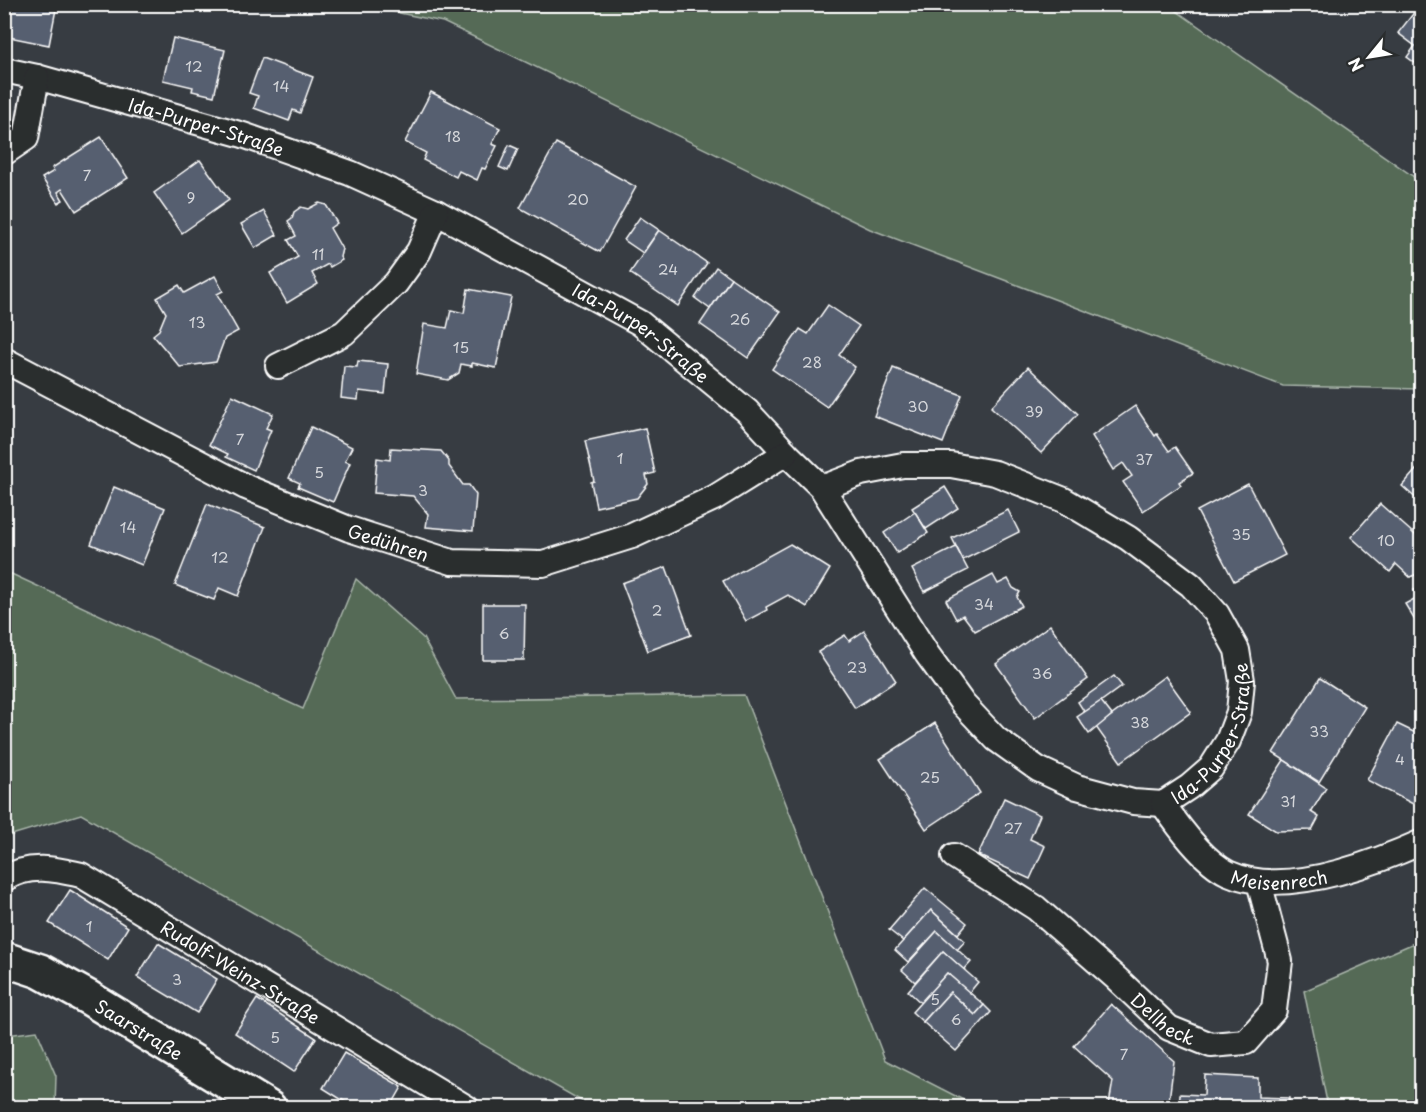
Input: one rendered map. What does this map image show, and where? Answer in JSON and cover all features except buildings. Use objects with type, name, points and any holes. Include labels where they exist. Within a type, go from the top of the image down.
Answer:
[{"type":"street","name":"Ida-Purper-Straße","points":[[4,70],[37,77],[243,135],[350,173],[436,212],[640,323],[747,411],[822,488],[927,654],[963,704],[996,739],[1038,769],[1077,787],[1133,802],[1163,804],[1189,787],[1211,768],[1228,741],[1239,712],[1242,681],[1237,650],[1217,614],[1191,585],[1128,538],[1064,500],[995,473],[951,465],[903,465],[861,473],[822,488]]},
{"type":"street","points":[[4,153],[26,138],[37,77]]},
{"type":"street","points":[[278,366],[344,333],[396,283],[419,251],[436,212]]},
{"type":"street","name":"Gedühren","points":[[4,360],[246,487],[349,529],[452,562],[543,564],[633,536],[714,498],[786,453]]},
{"type":"street","name":"Meisenrech","points":[[1163,804],[1200,851],[1227,873],[1259,882],[1291,881],[1344,872],[1422,842]]},
{"type":"street","name":"Dellheck","points":[[954,856],[1036,908],[1169,1028],[1211,1045],[1246,1042],[1274,1010],[1280,961],[1259,882]]},
{"type":"street","name":"Rudolf-Weinz-Straße","points":[[4,879],[15,872],[50,867],[81,875],[467,1107]]},
{"type":"street","name":"Saarstraße","points":[[4,959],[40,971],[269,1107]]},
{"type":"green space","points":[[361,5],[1168,5],[1421,182],[1421,389],[1283,386],[870,229],[443,22]]},
{"type":"green space","points":[[5,571],[303,709],[356,579],[423,638],[456,699],[744,695],[885,1060],[977,1107],[592,1107],[81,814],[5,837]]},
{"type":"green space","points":[[1421,940],[1421,1107],[1328,1107],[1304,991]]},
{"type":"green space","points":[[37,1031],[56,1076],[55,1107],[5,1107],[5,1038],[7,1035]]}]
